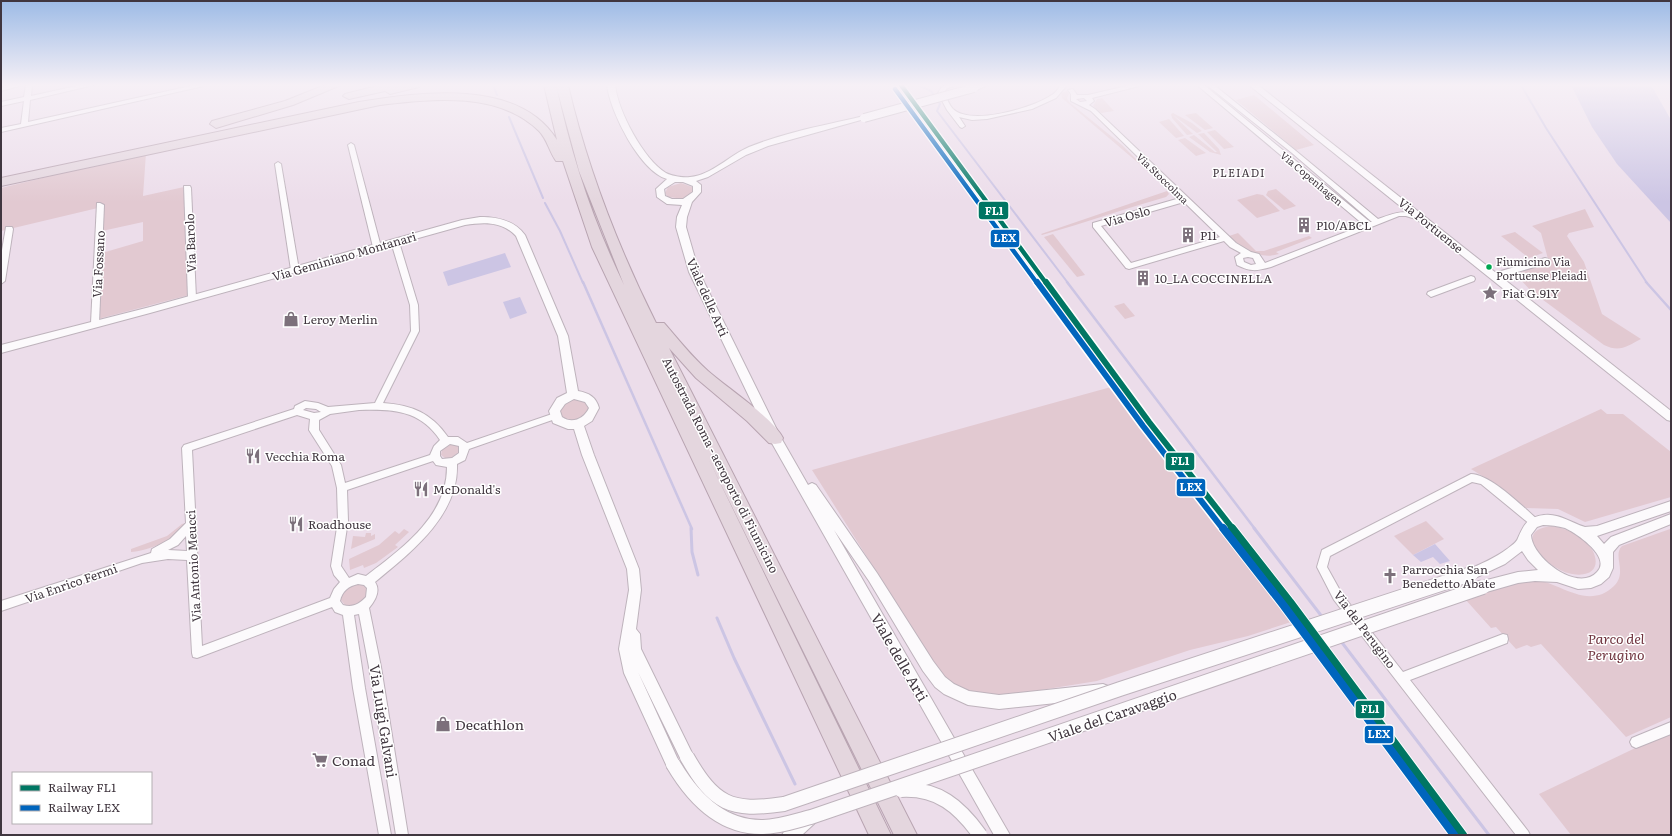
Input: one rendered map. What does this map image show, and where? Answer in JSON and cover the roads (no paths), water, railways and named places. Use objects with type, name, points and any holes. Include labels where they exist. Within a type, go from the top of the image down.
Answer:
[{"type":"highway","points":[[1,182],[59,165],[217,124]]},
{"type":"highway","points":[[59,165],[238,124]]},
{"type":"highway","points":[[1,176],[264,124]]},
{"type":"highway","points":[[537,124],[551,140],[580,199]]},
{"type":"highway","name":"Autostrada Roma - aeroporto di Fiumicino","points":[[558,124],[580,199],[599,247],[833,740],[880,835]]},
{"type":"highway","name":"Autostrada Roma - aeroporto di Fiumicino","points":[[571,124],[590,184],[613,243],[641,307],[906,835]]},
{"type":"highway","points":[[641,307],[701,374],[753,417],[774,438]]},
{"type":"highway","points":[[833,740],[872,835]]},
{"type":"street","points":[[1,130],[28,124]]},
{"type":"street","points":[[626,124],[644,152],[662,174],[678,179],[689,180],[706,176],[732,158],[751,149],[842,124]]},
{"type":"street","name":"Via Stoccolma","points":[[1107,124],[1224,238],[1233,245],[1252,255],[1268,260],[1280,260]]},
{"type":"street","name":"Via Copenhagen","points":[[1247,124],[1369,225]]},
{"type":"street","name":"Via Copenhagen","points":[[1258,124],[1377,222]]},
{"type":"street","name":"Via Portuense","points":[[1302,124],[1424,219],[1671,417]]},
{"type":"street","points":[[351,145],[377,247]]},
{"type":"street","points":[[1284,155],[1294,153]]},
{"type":"street","points":[[278,164],[295,270]]},
{"type":"street","name":"Viale delle Arti","points":[[706,176],[698,189],[696,196],[688,201],[682,216],[681,225],[692,265],[700,286],[752,390],[774,438],[799,479],[1002,835]]},
{"type":"street","points":[[678,179],[662,186],[659,193],[661,197],[669,202],[688,201]]},
{"type":"street","points":[[689,180],[694,182],[698,189]]},
{"type":"street","name":"Via Barolo","points":[[187,188],[192,298]]},
{"type":"street","points":[[1396,198],[1402,210],[1398,214]]},
{"type":"street","name":"Via Oslo","points":[[1185,199],[1096,225],[1130,266],[1224,238]]},
{"type":"street","name":"Via Fossano","points":[[95,323],[100,205]]},
{"type":"street","name":"Via Stoccolma","points":[[1256,268],[1398,214],[1407,214],[1424,219]]},
{"type":"street","name":"Via Geminiano Montanari","points":[[1,349],[476,220],[503,223],[517,231],[542,285],[562,336],[573,395]]},
{"type":"street","points":[[1,281],[10,228]]},
{"type":"street","points":[[378,405],[414,331],[414,305],[395,242]]},
{"type":"street","name":"Via Stoccolma","points":[[1233,245],[1239,257]]},
{"type":"street","points":[[1252,255],[1261,263],[1256,268],[1243,265],[1239,261],[1239,257],[1252,255]]},
{"type":"street","points":[[1494,276],[1545,261]]},
{"type":"street","points":[[1432,294],[1471,279]]},
{"type":"street","name":"Via Portuense","points":[[1608,367],[1671,426]]},
{"type":"street","name":"Viale delle Arti","points":[[752,390],[760,397],[813,491],[873,577],[928,666],[940,682],[954,692],[985,701],[1008,702],[1120,689]]},
{"type":"street","points":[[573,395],[585,396],[590,399],[594,408],[590,417],[578,424],[566,425],[561,423],[555,416],[554,411],[561,401],[573,395]]},
{"type":"street","points":[[327,411],[318,406],[305,404],[298,410],[315,417],[320,416],[327,411],[378,405],[400,409],[421,416],[440,432],[446,442]]},
{"type":"street","name":"Via Antonio Meucci","points":[[298,410],[187,448],[197,653],[335,601]]},
{"type":"street","points":[[465,447],[555,416]]},
{"type":"street","points":[[315,417],[314,430],[336,465],[342,488],[343,521],[336,566],[338,572],[347,583]]},
{"type":"street","points":[[578,424],[588,455],[633,569],[635,590],[632,617]]},
{"type":"street","points":[[434,457],[436,450],[446,442],[458,441],[465,447]]},
{"type":"street","points":[[434,457],[439,462],[452,463],[461,458],[464,454],[465,447]]},
{"type":"street","points":[[342,488],[434,457]]},
{"type":"street","points":[[368,581],[409,548],[429,528],[436,518],[448,491],[452,479],[452,463]]},
{"type":"street","name":"Via del Perugino","points":[[1524,835],[1338,597],[1322,567],[1326,553],[1474,478],[1484,481],[1534,522]]},
{"type":"street","name":"Viale delle Arti","points":[[799,479],[813,491]]},
{"type":"street","points":[[1670,520],[1615,541],[1607,550],[1605,573],[1600,579],[1593,583],[1583,584],[1571,582],[1545,569],[1535,560],[1528,550],[1524,540],[1525,531],[1534,522],[1554,520],[1585,532],[1597,531],[1671,506]]},
{"type":"street","name":"Via Enrico Fermi","points":[[142,559],[174,542],[191,524]]},
{"type":"street","points":[[1579,529],[1598,546],[1604,556],[1606,565]]},
{"type":"street","name":"Via Enrico Fermi","points":[[174,542],[192,540]]},
{"type":"street","name":"Via Enrico Fermi","points":[[1,606],[142,559],[185,550],[192,540]]},
{"type":"street","name":"Viale del Caravaggio","points":[[632,617],[633,642],[639,661],[687,757],[705,787],[724,801],[746,807],[775,806],[802,799],[1120,689],[1470,574],[1506,558],[1516,550],[1524,540]]},
{"type":"street","name":"Via Enrico Fermi","points":[[174,553],[193,557]]},
{"type":"street","name":"Viale del Caravaggio","points":[[632,617],[626,649],[631,673],[673,764],[681,778],[695,798],[710,811],[728,820],[744,825],[761,827],[811,817],[1483,587],[1524,575],[1540,575],[1571,582]]},
{"type":"street","points":[[358,579],[368,581],[373,588],[373,593],[371,598],[363,607],[348,612],[338,609],[335,601],[338,591],[347,583],[358,579]]},
{"type":"street","name":"Via Luigi Galvani","points":[[363,607],[375,667],[402,835]]},
{"type":"street","name":"Via Luigi Galvani","points":[[348,612],[359,688],[385,835]]},
{"type":"street","points":[[1402,678],[1503,639]]},
{"type":"street","points":[[1636,742],[1671,728]]},
{"type":"street","points":[[871,797],[905,789],[934,794],[959,809],[980,835]]},
{"type":"street","points":[[790,835],[811,817]]},
{"type":"waterway","points":[[512,124],[543,198]]},
{"type":"waterway","points":[[947,124],[1068,283]]},
{"type":"waterway","points":[[1544,124],[1647,283]]},
{"type":"waterway","points":[[545,203],[560,231],[583,283]]},
{"type":"waterway","points":[[583,282],[692,529]]},
{"type":"waterway","points":[[1067,282],[1255,529]]},
{"type":"waterway","points":[[1646,282],[1671,310]]},
{"type":"waterway","points":[[691,528],[692,552],[698,575]]},
{"type":"waterway","points":[[1254,528],[1323,618]]},
{"type":"waterway","points":[[717,618],[734,658],[795,784]]},
{"type":"waterway","points":[[1340,640],[1489,835]]},
{"type":"rail line","name":"LEX","points":[[921,124],[1143,426],[1284,606],[1454,835]]},
{"type":"rail line","name":"FL1","points":[[930,124],[1149,422],[1290,602],[1463,835]]},
{"type":"place","name":"P10/ABCL","points":[[1304,225]]},
{"type":"place","name":"P11","points":[[1188,235]]},
{"type":"place","name":"Fiumicino Via Portuense Pleiadi","points":[[1489,267]]},
{"type":"place","name":"10_LA COCCINELLA","points":[[1143,278]]},
{"type":"place","name":"Fiat G.91Y","points":[[1490,293]]},
{"type":"place","name":"Leroy Merlin","points":[[291,319]]},
{"type":"place","name":"Vecchia Roma","points":[[253,456]]},
{"type":"place","name":"McDonald's","points":[[421,489]]},
{"type":"place","name":"Roadhouse","points":[[296,524]]},
{"type":"place","name":"Parrocchia San Benedetto Abate","points":[[1390,576]]},
{"type":"place","name":"Decathlon","points":[[443,724]]},
{"type":"place","name":"Conad","points":[[320,760]]},
{"type":"district","name":"PLEIADI","points":[[1239,172]]},
{"type":"park label","name":"Parco del Perugino","points":[[1616,646]]}]
